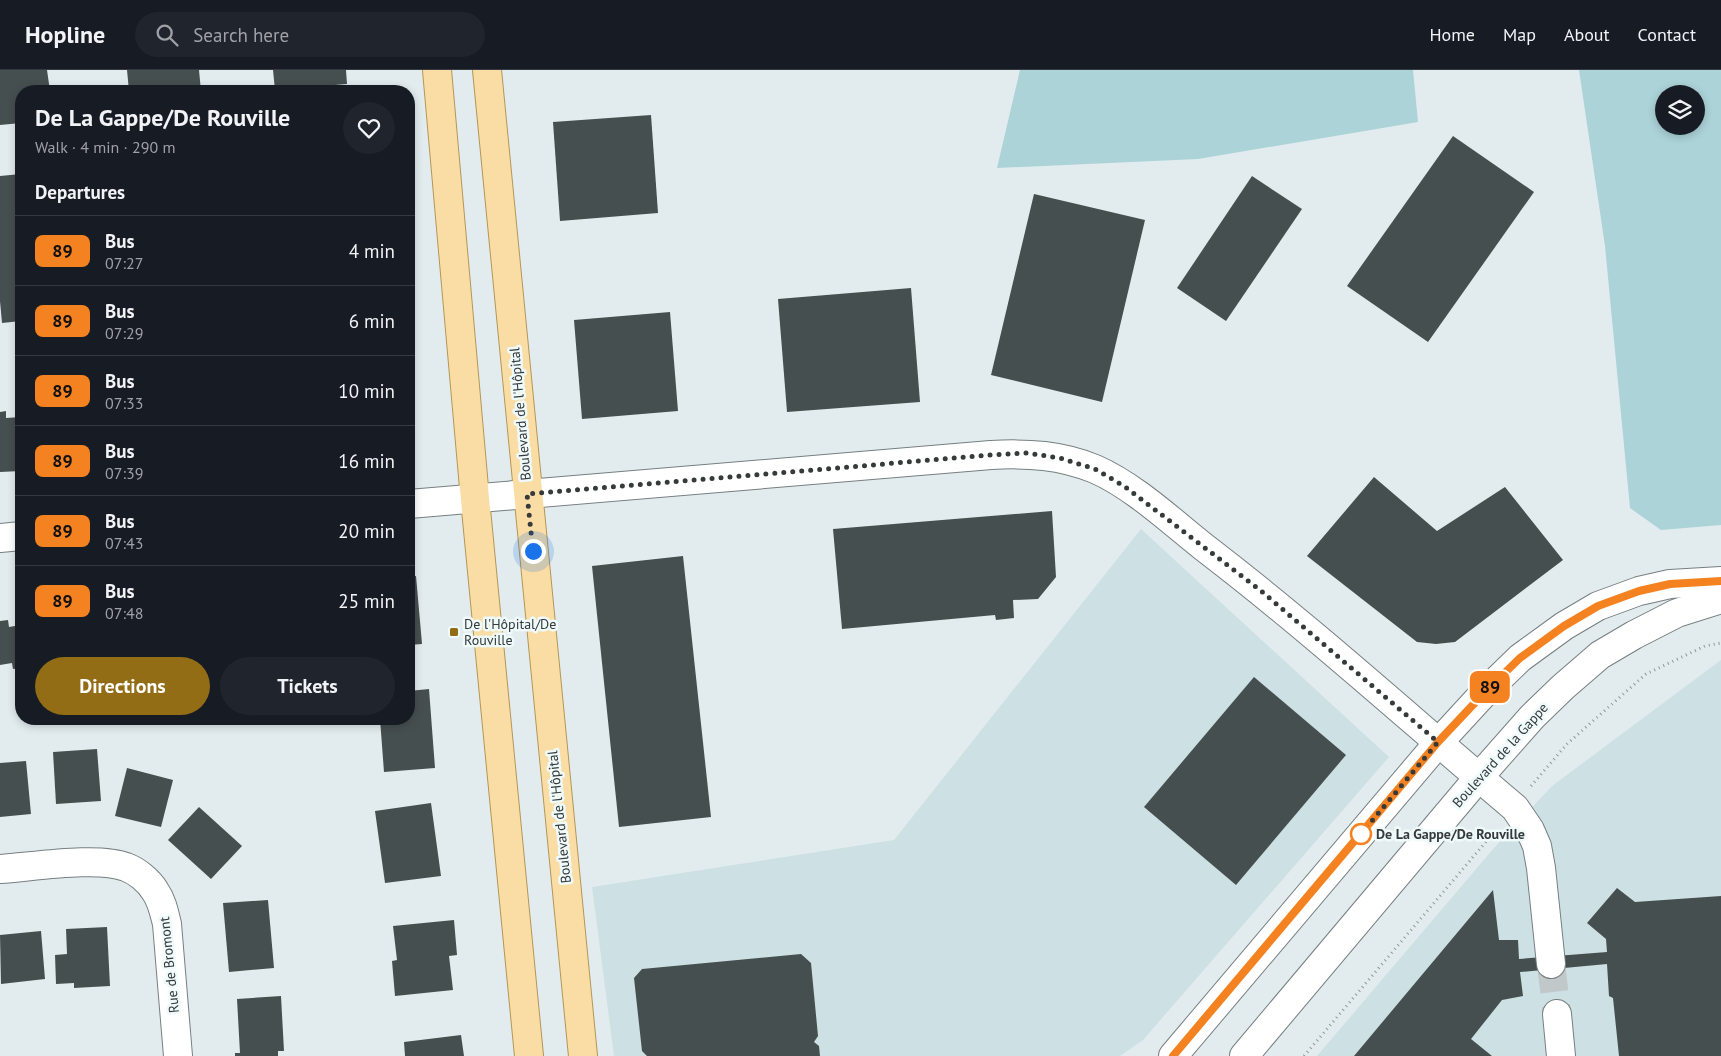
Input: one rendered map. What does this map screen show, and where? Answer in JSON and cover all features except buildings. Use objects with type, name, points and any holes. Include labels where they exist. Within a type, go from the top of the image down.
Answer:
[{"type":"main road","points":[[436,70],[529,1056]]},
{"type":"main road","name":"Boulevard de l'Hôpital","points":[[487,70],[583,1056]]},
{"type":"street","points":[[415,504],[1026,453],[1060,458],[1095,469],[1124,486],[1260,590],[1515,808],[1530,830],[1536,846],[1541,868],[1552,964]]},
{"type":"street","points":[[0,538],[15,537]]},
{"type":"street","points":[[1173,1056],[1438,742],[1520,658],[1564,626],[1598,606],[1639,591],[1670,584],[1721,581]]},
{"type":"street","name":"Boulevard de la Gappe","points":[[1244,1056],[1479,777],[1532,717],[1562,687],[1600,655],[1634,635],[1677,613],[1721,599]]},
{"type":"street","name":"Rue de Bromont","points":[[0,869],[88,862],[108,863],[126,867],[142,876],[155,891],[163,907],[178,1056]]},
{"type":"street","points":[[1557,1014],[1561,1056]]},
{"type":"path","points":[[1304,1056],[1567,744],[1646,674],[1705,646],[1721,643]]},
{"type":"shaded area","points":[[1020,70],[1413,70],[1418,122],[1198,159],[997,168]]},
{"type":"shaded area","points":[[1579,70],[1721,70],[1721,525],[1661,530],[1630,508],[1605,246]]},
{"type":"shaded area","points":[[1141,529],[1389,757],[1143,1040],[1120,1056],[614,1056],[592,887],[894,840]]},
{"type":"shaded area","points":[[1721,660],[1721,1056],[1317,1056],[1494,848],[1552,786]]},
{"type":"tunnel","points":[[1551,964],[1557,1014]]},
{"type":"bus line","name":"89","points":[[1173,1056],[1438,742],[1520,658],[1564,626],[1598,606],[1639,591],[1670,584],[1721,581]]},
{"type":"place","name":"De l'Hôpital/De Rouville","points":[[454,632]]},
{"type":"place","name":"De La Gappe/De Rouville","points":[[1361,834]]},
{"type":"route","points":[[533,551],[527,494],[1026,453],[1060,458],[1095,469],[1124,486],[1260,590],[1438,742],[1361,834]]}]
